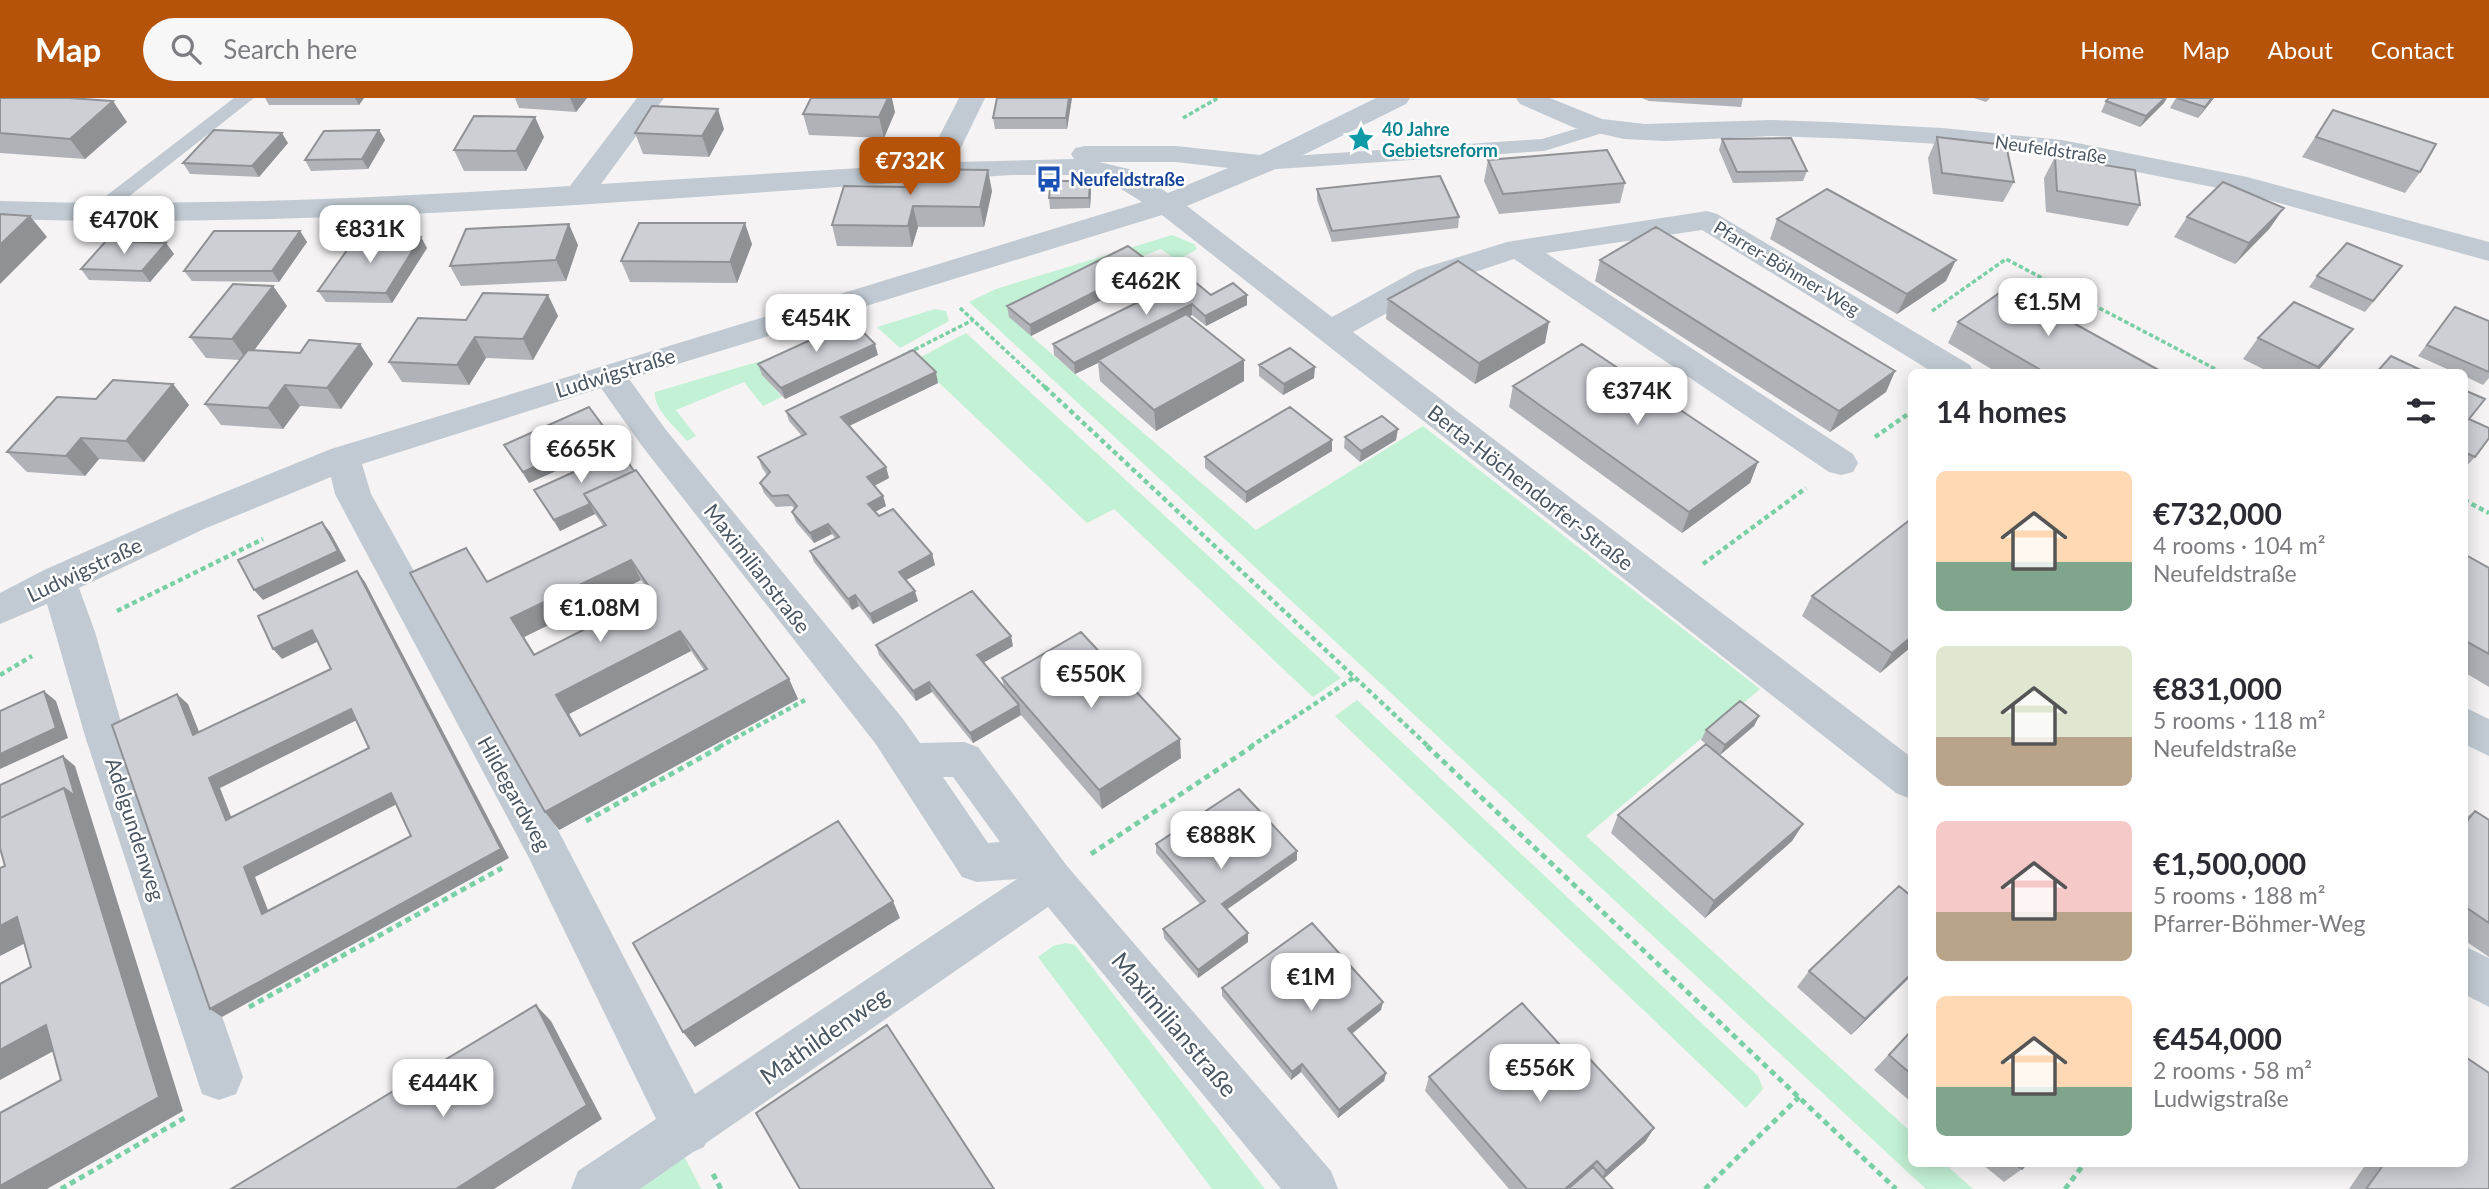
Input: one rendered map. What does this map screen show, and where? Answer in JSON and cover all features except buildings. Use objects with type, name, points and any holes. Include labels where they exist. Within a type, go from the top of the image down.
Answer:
[{"type":"street","points":[[577,196],[651,98]]},
{"type":"street","points":[[935,173],[972,98]]},
{"type":"street","name":"Ludwigstraße","points":[[0,609],[57,580],[191,520],[344,458],[608,374],[1166,204],[1264,164],[1397,98]]},
{"type":"street","name":"Neufeldstraße","points":[[1529,98],[1602,127],[1657,132],[1767,128],[1898,131],[2003,141],[2175,167],[2322,204],[2489,253]]},
{"type":"street","points":[[1011,167],[1062,156],[1101,153],[1176,154],[1264,164]]},
{"type":"street","points":[[0,210],[96,213],[406,205],[1011,167],[1081,167],[1119,175],[1166,204]]},
{"type":"street","name":"Berta-Höchendorfer-Straße","points":[[1166,204],[1666,591],[1906,769]]},
{"type":"street","name":"Pfarrer-Böhmer-Weg","points":[[1331,331],[1428,276],[1518,248],[1707,220],[1952,369]]},
{"type":"street","points":[[1518,248],[1840,463]]},
{"type":"street","name":"Maximilianstraße","points":[[608,374],[654,438],[889,731],[977,863],[1044,869],[1313,1189]]},
{"type":"street","name":"Hildegardweg","points":[[344,458],[353,494],[380,547],[544,845],[687,1130]]},
{"type":"street","name":"Adelgundenweg","points":[[57,580],[219,1077]]},
{"type":"street","points":[[2468,726],[2489,738]]},
{"type":"street","name":"Mathildenweg","points":[[596,1189],[687,1130],[1044,869]]},
{"type":"street","points":[[2468,970],[2489,985]]},
{"type":"lane","points":[[96,213],[245,98]]},
{"type":"lane","name":"Neufeldstraße","points":[[1264,164],[1544,145],[1602,127]]},
{"type":"path","points":[[1897,335],[2006,260],[2215,369]]},
{"type":"path","points":[[929,278],[1896,1189]]},
{"type":"path","points":[[902,356],[973,320]]},
{"type":"path","points":[[1666,591],[1908,414]]},
{"type":"path","points":[[2468,502],[2489,513]]},
{"type":"path","points":[[1044,869],[1355,677]]},
{"type":"path","points":[[203,1032],[846,678]]},
{"type":"path","points":[[61,1189],[187,1118],[219,1077]]},
{"type":"path","points":[[1705,1189],[1799,1097]]},
{"type":"path","points":[[2065,1189],[2082,1167]]},
{"type":"green space","points":[[1172,235],[1194,244],[1197,249],[1177,261],[1161,249],[1133,260],[1031,336],[1256,530],[1423,426],[1760,689],[1586,836],[1908,1129],[1908,1167],[1948,1167],[1973,1189],[1926,1189],[969,302],[996,289]]},
{"type":"green space","points":[[935,309],[946,311],[949,321],[900,348],[877,327]]},
{"type":"green space","points":[[966,333],[1341,678],[1313,697],[1114,509],[1087,523],[915,360]]},
{"type":"green space","points":[[849,335],[763,375],[782,397],[763,406],[744,382],[676,410],[696,436],[687,441],[666,418],[655,398],[655,392]]},
{"type":"green space","points":[[1357,700],[1758,1076],[1763,1089],[1746,1108],[1335,716]]},
{"type":"green space","points":[[1066,943],[1075,945],[1265,1189],[1212,1189],[1038,957],[1053,946]]},
{"type":"green space","points":[[683,1154],[701,1189],[630,1189]]},
{"type":"place","name":"40 Jahre Gebietsreform","points":[[1361,139]]},
{"type":"place","name":"Neufeldstraße","points":[[1049,179]]}]
